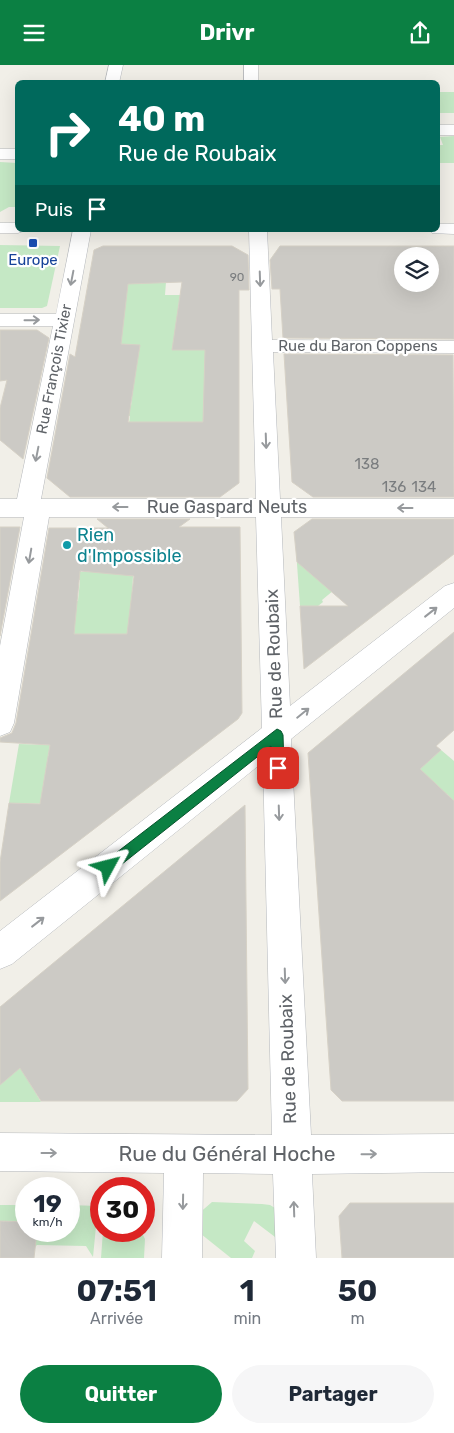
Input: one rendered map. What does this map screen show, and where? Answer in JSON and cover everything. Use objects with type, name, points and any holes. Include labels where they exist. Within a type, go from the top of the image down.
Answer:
[{"type":"street","points":[[113,80],[116,65]]},
{"type":"street","points":[[251,65],[251,80]]},
{"type":"street","points":[[440,130],[454,130]]},
{"type":"street","points":[[0,154],[15,154]]},
{"type":"street","points":[[0,228],[15,228]]},
{"type":"street","points":[[440,229],[454,229]]},
{"type":"street","name":"Rue François Tixier","points":[[0,723],[32,508],[64,319],[82,232]]},
{"type":"street","name":"Rue de Roubaix","points":[[258,232],[296,1258]]},
{"type":"street","points":[[0,320],[64,319]]},
{"type":"street","name":"Rue du Baron Coppens","points":[[262,346],[454,347]]},
{"type":"street","name":"Rue Gaspard Neuts","points":[[0,508],[454,508]]},
{"type":"street","points":[[0,952],[277,735],[454,593]]},
{"type":"street","name":"Rue du Général Hoche","points":[[0,1152],[292,1155],[454,1153]]},
{"type":"street","points":[[182,1258],[184,1154]]},
{"type":"green space","points":[[440,92],[454,92],[454,113],[440,113]]},
{"type":"green space","points":[[454,136],[454,163],[440,163],[440,145],[443,145],[440,137]]},
{"type":"green space","points":[[0,162],[15,163],[15,207],[9,207],[0,212]]},
{"type":"green space","points":[[0,245],[60,246],[47,306],[42,308],[0,308]]},
{"type":"green space","points":[[114,281],[166,282],[165,295],[206,295],[179,302],[178,307],[207,350],[203,422],[129,424],[130,416],[124,415],[125,406],[131,406],[133,345],[121,344]]},
{"type":"green space","points":[[296,550],[356,550],[334,590],[318,606],[300,606]]},
{"type":"green space","points":[[82,562],[81,572],[130,572],[129,576],[133,576],[132,594],[140,634],[66,634],[70,601],[78,601],[80,580],[45,579]]},
{"type":"green space","points":[[416,743],[432,758],[441,750],[454,761],[454,801],[447,794],[396,794]]},
{"type":"green space","points":[[19,744],[50,745],[48,756],[58,756],[53,804],[9,803]]},
{"type":"green space","points":[[23,1065],[26,1077],[41,1102],[0,1102],[0,1080]]},
{"type":"green space","points":[[212,1202],[270,1205],[285,1214],[279,1240],[254,1221],[244,1241],[255,1251],[252,1258],[231,1258],[201,1234],[197,1215]]},
{"type":"green space","points":[[0,1205],[15,1205],[15,1222],[0,1221]]},
{"type":"green space","points":[[80,1205],[90,1206],[90,1242],[94,1242],[93,1257],[86,1246],[37,1245],[35,1247],[36,1242],[80,1242]]},
{"type":"green space","points":[[102,1242],[145,1242],[144,1258],[101,1258]]},
{"type":"building","points":[[103,246],[232,246],[248,255],[249,290],[239,290],[239,483],[220,497],[70,497],[47,478],[70,354],[75,357],[94,250]],"holes":[[[182,282],[172,350],[205,350],[203,422],[128,422],[140,345],[121,344],[128,284]]]},
{"type":"building","points":[[280,246],[454,246],[454,339],[283,338],[280,289],[272,289],[270,260]]},
{"type":"building","points":[[0,330],[37,330],[49,338],[23,459],[0,440],[0,408],[7,380],[0,381]]},
{"type":"building","points":[[284,354],[453,355],[454,497],[313,497],[292,482]]},
{"type":"building","points":[[97,519],[190,519],[179,527],[240,527],[242,713],[238,719],[0,901],[0,862],[9,803],[40,804],[50,745],[0,742],[0,738],[12,733],[16,723],[49,528],[108,528]],"holes":[[[80,571],[134,576],[127,634],[74,634]]]},
{"type":"building","points":[[312,519],[454,519],[454,554],[304,669],[300,606],[348,606],[297,562],[294,532]]},
{"type":"building","points":[[0,527],[20,527],[0,636]]},
{"type":"building","points":[[454,632],[454,730],[436,746],[441,750],[420,769],[454,801],[454,1101],[342,1101],[331,1090],[308,753]]},
{"type":"building","points":[[245,805],[248,1089],[237,1101],[41,1101],[20,1068],[0,1085],[0,1007]]},
{"type":"building","points":[[350,1203],[454,1203],[454,1258],[342,1258],[339,1216]]},
{"type":"building","points":[[0,1221],[15,1222],[15,1242],[36,1242],[34,1258],[0,1258]]},
{"type":"place","name":"Europe","points":[[33,243]]},
{"type":"place","name":"Rien d'Impossible","points":[[67,545]]},
{"type":"route","points":[[108,867],[277,735],[278,768]]}]
